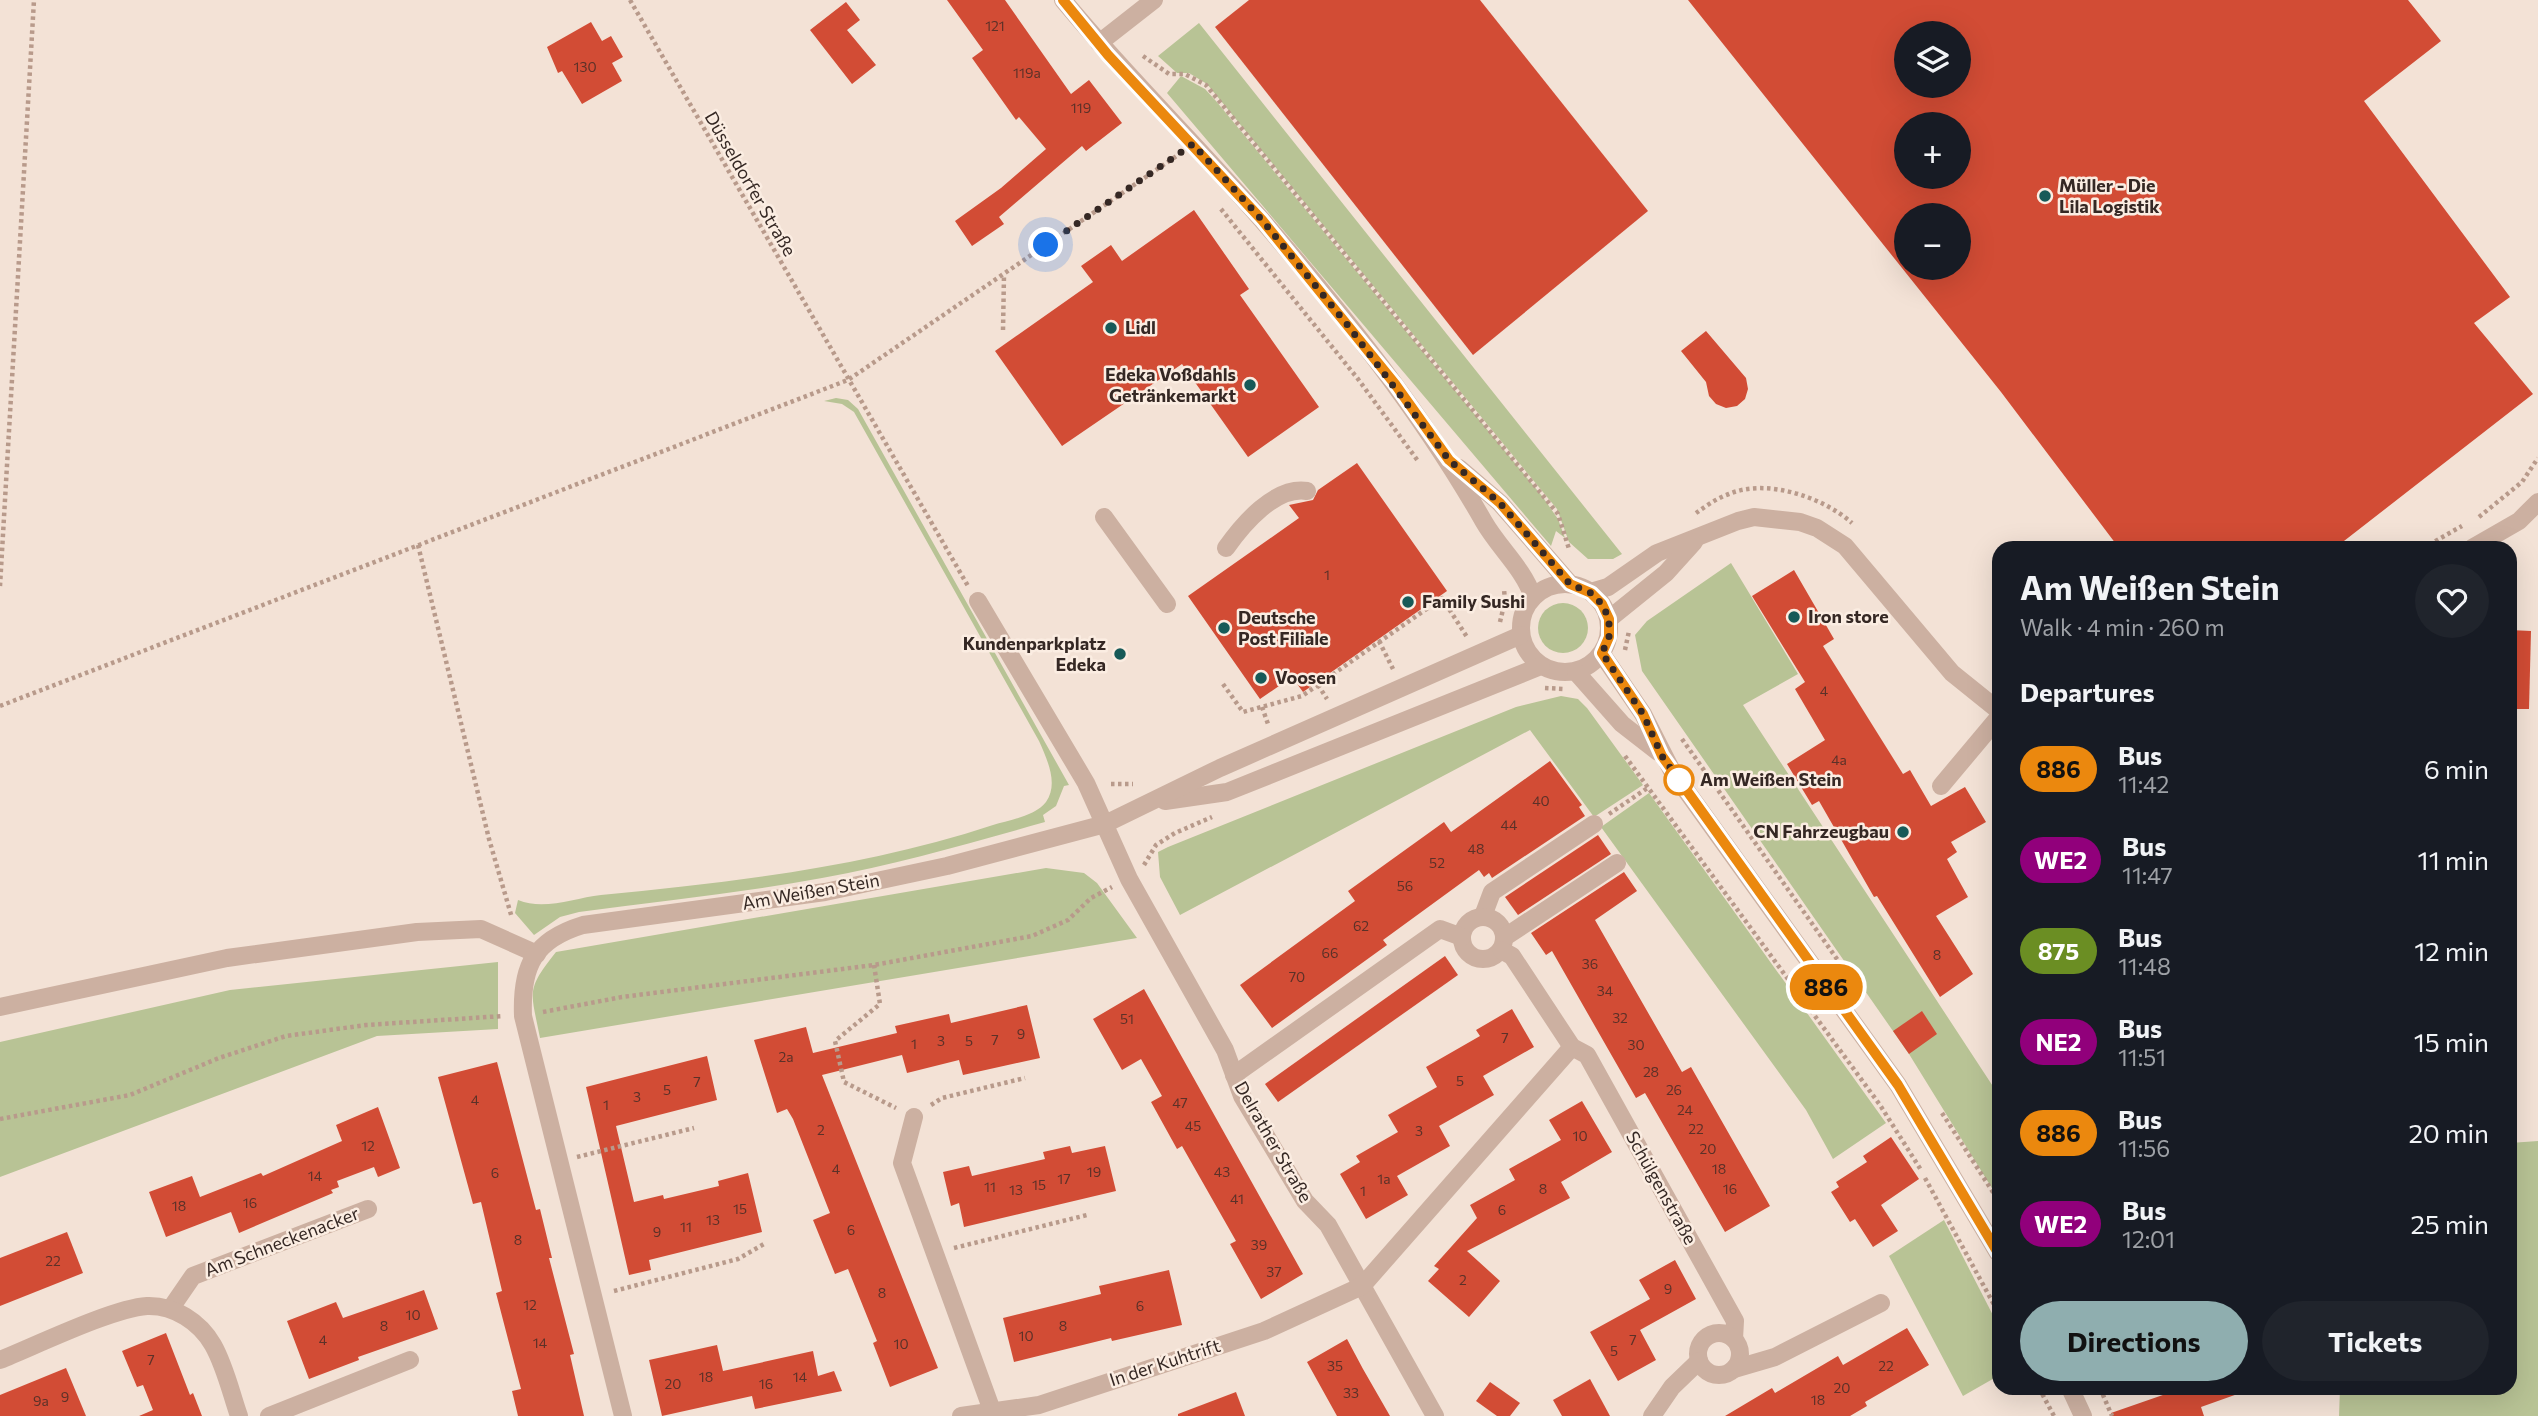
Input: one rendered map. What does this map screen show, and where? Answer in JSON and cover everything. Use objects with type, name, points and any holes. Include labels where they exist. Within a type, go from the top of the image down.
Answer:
[{"type":"street","points":[[1063,0],[1098,43],[1262,220],[1346,323],[1449,460],[1491,533],[1528,581],[1534,597]]},
{"type":"street","points":[[1098,43],[1154,0]]},
{"type":"street","points":[[1449,460],[1500,503],[1570,584],[1591,593],[1602,604],[1609,619],[1609,637],[1602,653],[1591,665],[1576,672],[1558,672],[1541,666],[1513,639],[1534,597],[1549,587],[1570,584]]},
{"type":"street","points":[[1226,548],[1240,528],[1274,500],[1297,489],[1307,491]]},
{"type":"street","points":[[2484,541],[2519,521],[2538,502]]},
{"type":"street","points":[[1104,517],[1167,604]]},
{"type":"street","points":[[1591,593],[1608,587],[1657,553],[1725,526],[1754,517],[1800,522],[1831,536],[1858,559],[1952,673],[1992,705]]},
{"type":"street","points":[[1609,619],[1666,573],[1697,539]]},
{"type":"street","name":"Delrather Straße","points":[[978,601],[1086,783],[1129,878],[1225,1050],[1242,1096],[1305,1201],[1328,1225],[1435,1416]]},
{"type":"street","name":"Am Weißen Stein","points":[[623,1416],[523,1016],[522,991],[530,951],[564,931],[583,925],[825,892],[947,866],[1105,824],[1220,768],[1513,639]]},
{"type":"street","points":[[1602,653],[1643,714],[1667,764],[1898,1085],[1992,1243]]},
{"type":"street","name":"Am Weißen Stein","points":[[1151,803],[1227,792],[1541,666]]},
{"type":"street","points":[[1576,672],[1622,724],[1667,764]]},
{"type":"street","points":[[1941,786],[1992,725]]},
{"type":"street","points":[[1594,824],[1492,892],[1483,916],[1468,923],[1462,937],[1466,950],[1477,958],[1490,958],[1503,944],[1617,863]]},
{"type":"street","name":"Schülgenstraße","points":[[1483,916],[1498,922],[1503,944],[1572,1047],[1587,1055],[1735,1321],[1734,1339]]},
{"type":"street","points":[[0,1007],[226,958],[417,932],[481,929],[530,951]]},
{"type":"street","points":[[1234,1075],[1440,929],[1462,937]]},
{"type":"street","points":[[1362,1286],[1572,1047]]},
{"type":"street","points":[[914,1117],[902,1163],[993,1413]]},
{"type":"street","name":"Am Schneckenacker","points":[[171,1308],[193,1276],[368,1209]]},
{"type":"street","name":"In der Kuhtrift","points":[[961,1416],[1039,1405],[1264,1331],[1362,1286]]},
{"type":"street","points":[[1734,1369],[1740,1357],[1734,1339],[1721,1333],[1707,1336],[1698,1347],[1699,1362],[1707,1372],[1714,1375],[1775,1357],[1881,1303]]},
{"type":"street","points":[[0,1360],[119,1313],[146,1306],[171,1308],[197,1323],[213,1345],[239,1416]]},
{"type":"street","points":[[269,1416],[410,1360]]},
{"type":"street","points":[[1652,1416],[1672,1387],[1699,1362]]},
{"type":"street","points":[[2073,1395],[2083,1416]]},
{"type":"path","points":[[0,586],[34,0]]},
{"type":"path","name":"Düsseldorfer Straße","points":[[630,0],[956,569],[978,601]]},
{"type":"path","points":[[0,706],[848,380],[1193,144]]},
{"type":"path","points":[[1213,200],[1358,379],[1422,466]]},
{"type":"path","points":[[1003,330],[1004,274]]},
{"type":"path","points":[[2436,541],[2479,518],[2522,482],[2538,458]]},
{"type":"path","points":[[1685,520],[1731,493],[1773,490],[1801,495],[1826,506],[1861,531]]},
{"type":"path","points":[[418,545],[509,912],[530,951]]},
{"type":"path","points":[[1502,575],[1505,601],[1499,619],[1513,639]]},
{"type":"path","points":[[1223,684],[1243,712],[1302,696],[1442,598],[1470,642]]},
{"type":"path","points":[[1379,641],[1402,689]]},
{"type":"path","points":[[1524,674],[1538,688],[1574,692]]},
{"type":"path","points":[[1318,685],[1327,699]]},
{"type":"path","points":[[1262,707],[1267,721]]},
{"type":"path","points":[[1619,747],[1880,1105],[1923,1174],[1992,1301]]},
{"type":"path","points":[[1594,824],[1648,788],[1667,764]]},
{"type":"path","points":[[0,1119],[130,1095],[219,1058],[286,1036],[366,1025],[523,1016],[622,997],[874,965],[1032,936],[1068,920],[1091,898],[1129,878]]},
{"type":"path","points":[[874,965],[880,1004],[835,1041],[844,1082],[914,1117],[942,1098],[1025,1078]]},
{"type":"path","points":[[559,1161],[694,1128]]},
{"type":"path","points":[[933,1253],[1087,1215]]},
{"type":"path","points":[[593,1297],[738,1259],[764,1244]]},
{"type":"path","points":[[2043,1395],[2054,1416]]},
{"type":"path","points":[[2103,1395],[2112,1416]]},
{"type":"green space","points":[[1199,23],[1622,554],[1613,559],[1588,559],[1569,542],[1557,509],[1207,84],[1189,73],[1177,73],[1158,56]]},
{"type":"green space","points":[[1181,76],[1205,89],[1216,101],[1542,496],[1558,519],[1565,538],[1556,531],[1551,546],[1167,93]]},
{"type":"green space","points":[[836,398],[848,400],[858,409],[1069,785],[1064,786],[1056,806],[1043,815],[1045,822],[990,838],[822,878],[579,912],[560,917],[534,935],[515,913],[518,900],[549,904],[601,895],[750,878],[848,862],[945,840],[1014,819],[1041,807],[1050,795],[1052,780],[1039,741],[854,412],[842,404],[824,401]]},
{"type":"green space","points":[[1731,563],[1798,674],[1743,705],[1992,1085],[1992,1188],[1909,1054],[1642,671],[1635,635],[1647,621]]},
{"type":"green space","points":[[1563,603],[1580,611],[1588,628],[1580,645],[1563,653],[1546,645],[1538,628],[1546,611]]},
{"type":"green space","points":[[1561,696],[1578,699],[1587,708],[1643,785],[1594,817],[1530,730],[1180,915],[1160,877],[1158,852],[1168,847],[1516,707]]},
{"type":"green space","points":[[1649,793],[1886,1123],[1833,1159],[1806,1110],[1601,827]]},
{"type":"green space","points":[[1046,868],[1084,873],[1097,883],[1137,938],[540,1038],[533,992],[539,975],[556,952]]},
{"type":"green space","points":[[498,962],[498,1029],[377,1036],[0,1177],[0,1042],[230,990]]},
{"type":"green space","points":[[2538,1141],[2538,1416],[2339,1416],[2340,1395],[2517,1395],[2517,1142]]},
{"type":"green space","points":[[1944,1220],[1992,1313],[1992,1379],[1963,1396],[1889,1256]]},
{"type":"building","points":[[947,0],[1005,0],[1071,94],[1089,80],[1122,123],[1086,151],[1082,146],[999,217],[1004,224],[972,246],[955,221],[1001,188],[1046,149],[1019,117],[1016,120],[972,58],[983,50]]},
{"type":"building","points":[[1249,0],[1480,0],[1648,211],[1473,355],[1215,27]]},
{"type":"building","points":[[1688,0],[2408,0],[2441,41],[2364,101],[2510,297],[2474,323],[2533,394],[2344,541],[2114,541],[2001,392],[1912,280],[1971,280],[1971,203],[1894,203],[1894,258]]},
{"type":"building","points":[[846,2],[860,20],[847,30],[876,65],[852,84],[810,30]]},
{"type":"building","points":[[591,22],[602,41],[611,36],[623,57],[612,63],[622,81],[582,104],[562,71],[558,73],[547,47]]},
{"type":"building","name":"Lidl","points":[[1194,210],[1249,289],[1240,295],[1319,407],[1248,457],[1182,364],[1062,446],[995,351],[1093,282],[1081,266],[1111,245],[1122,261]]},
{"type":"building","points":[[1706,331],[1746,378],[1748,389],[1745,399],[1737,406],[1726,408],[1716,404],[1709,396],[1706,382],[1681,351]]},
{"type":"building","points":[[1357,463],[1447,591],[1303,692],[1292,677],[1260,699],[1188,596],[1299,518],[1289,505],[1313,500],[1318,490]]},
{"type":"building","points":[[1794,570],[1834,639],[1823,646],[1903,774],[1910,770],[1931,806],[1965,787],[1986,822],[1951,842],[1957,852],[1947,859],[1968,897],[1936,916],[1973,974],[1940,997],[1877,896],[1874,897],[1819,801],[1812,805],[1787,764],[1825,740],[1795,689],[1805,682],[1752,596]]},
{"type":"building","points":[[2517,630],[2531,631],[2529,709],[2517,709]]},
{"type":"building","points":[[1550,761],[1582,805],[1579,807],[1585,816],[1492,878],[1489,873],[1484,877],[1479,870],[1383,940],[1387,945],[1272,1028],[1240,985],[1355,901],[1348,891],[1444,822],[1451,832]]},
{"type":"building","points":[[1598,835],[1611,854],[1518,915],[1505,897]]},
{"type":"building","points":[[1624,872],[1637,891],[1595,920],[1682,1072],[1691,1067],[1770,1206],[1725,1232],[1645,1093],[1636,1098],[1552,951],[1546,955],[1531,933]]},
{"type":"building","points":[[1445,956],[1458,975],[1278,1102],[1265,1084]]},
{"type":"building","points":[[1144,989],[1303,1274],[1261,1299],[1230,1244],[1236,1241],[1182,1146],[1177,1149],[1151,1102],[1162,1096],[1141,1059],[1122,1070],[1093,1019]]},
{"type":"building","points":[[1027,1005],[1040,1058],[963,1075],[959,1060],[907,1073],[902,1055],[822,1075],[938,1368],[890,1387],[873,1343],[877,1341],[848,1269],[835,1274],[813,1220],[830,1213],[793,1119],[787,1109],[777,1113],[754,1040],[806,1027],[813,1053],[897,1033],[895,1026],[949,1014],[951,1023]]},
{"type":"building","points":[[1512,1009],[1534,1047],[1483,1076],[1494,1095],[1439,1126],[1450,1146],[1397,1176],[1408,1195],[1366,1219],[1340,1174],[1360,1162],[1356,1156],[1398,1132],[1388,1115],[1437,1087],[1426,1067],[1480,1036],[1476,1030]]},
{"type":"building","points":[[1922,1011],[1937,1034],[1909,1054],[1893,1031]]},
{"type":"building","points":[[707,1056],[717,1100],[616,1126],[634,1202],[663,1195],[664,1199],[719,1186],[718,1181],[748,1173],[762,1232],[649,1260],[651,1270],[629,1275],[586,1087]]},
{"type":"building","points":[[497,1062],[536,1210],[540,1209],[552,1258],[549,1258],[574,1354],[570,1355],[584,1416],[518,1416],[512,1391],[521,1389],[496,1293],[502,1291],[481,1202],[473,1204],[438,1077]]},
{"type":"building","points":[[1582,1101],[1612,1152],[1561,1182],[1570,1198],[1467,1251],[1500,1281],[1469,1317],[1428,1281],[1439,1269],[1434,1266],[1477,1218],[1470,1205],[1515,1180],[1509,1169],[1561,1140],[1549,1120]]},
{"type":"building","points":[[378,1107],[400,1168],[378,1177],[374,1167],[337,1181],[339,1187],[331,1190],[333,1193],[239,1233],[231,1212],[166,1237],[149,1192],[192,1176],[200,1197],[261,1173],[263,1176],[342,1141],[336,1125]]},
{"type":"building","points":[[1891,1137],[1919,1179],[1881,1205],[1898,1231],[1873,1247],[1855,1219],[1850,1222],[1831,1192],[1839,1187],[1836,1182],[1867,1162],[1863,1156]]},
{"type":"building","points":[[1070,1146],[1072,1153],[1105,1146],[1116,1191],[964,1227],[959,1203],[951,1206],[943,1172],[969,1166],[972,1176],[1045,1159],[1043,1152]]},
{"type":"building","points":[[67,1232],[83,1273],[0,1306],[0,1258]]},
{"type":"building","points":[[1675,1260],[1696,1299],[1640,1330],[1656,1360],[1618,1381],[1590,1332],[1650,1299],[1639,1280]]},
{"type":"building","points":[[1169,1270],[1182,1325],[1112,1341],[1111,1338],[1014,1362],[1003,1318],[1101,1294],[1099,1286]]},
{"type":"building","points":[[424,1290],[438,1329],[358,1357],[359,1360],[309,1379],[287,1321],[336,1302],[343,1318]]},
{"type":"building","points":[[1907,1328],[1929,1365],[1865,1402],[1867,1406],[1850,1416],[1725,1416],[1772,1388],[1775,1393],[1838,1356],[1843,1365]]},
{"type":"building","points":[[166,1333],[190,1395],[193,1393],[202,1416],[139,1416],[153,1410],[143,1385],[137,1387],[122,1351]]},
{"type":"building","points":[[1347,1339],[1390,1416],[1337,1416],[1307,1362]]},
{"type":"building","points":[[717,1345],[723,1371],[813,1351],[818,1376],[834,1371],[842,1391],[755,1409],[752,1396],[662,1416],[649,1360]]},
{"type":"building","points":[[66,1368],[86,1416],[0,1416],[0,1395]]},
{"type":"building","points":[[1590,1379],[1610,1416],[1562,1416],[1553,1400]]},
{"type":"building","points":[[1490,1382],[1520,1403],[1510,1416],[1497,1416],[1476,1401]]},
{"type":"building","points":[[1236,1392],[1245,1416],[1178,1416],[1178,1414]]},
{"type":"building","points":[[2163,1395],[2235,1395],[2201,1407],[2204,1416],[2112,1416],[2111,1413]]},
{"type":"bus line","name":"886","points":[[1063,0],[1108,55],[1262,220],[1395,384],[1449,460],[1500,503],[1570,584],[1591,593],[1602,604],[1609,619],[1609,637],[1602,653],[1643,714],[1662,756],[1898,1085],[1992,1242]]},
{"type":"place","name":"Müller - Die Lila Logistik","points":[[2045,196]]},
{"type":"place","name":"Lidl","points":[[1111,328]]},
{"type":"place","name":"Edeka Voßdahls Getränkemarkt","points":[[1250,385]]},
{"type":"place","name":"Family Sushi","points":[[1408,602]]},
{"type":"place","name":"Iron store","points":[[1794,617]]},
{"type":"place","name":"Deutsche Post Filiale","points":[[1224,628]]},
{"type":"place","name":"Kundenparkplatz Edeka","points":[[1120,654]]},
{"type":"place","name":"Voosen","points":[[1261,678]]},
{"type":"place","name":"Am Weißen Stein","points":[[1679,780]]},
{"type":"place","name":"CN Fahrzeugbau","points":[[1903,832]]},
{"type":"route","points":[[1046,245],[1193,144],[1262,220],[1346,323],[1395,384],[1449,460],[1500,503],[1570,584],[1591,593],[1602,604],[1609,619],[1609,637],[1602,653],[1643,714],[1662,756],[1679,780]]}]
